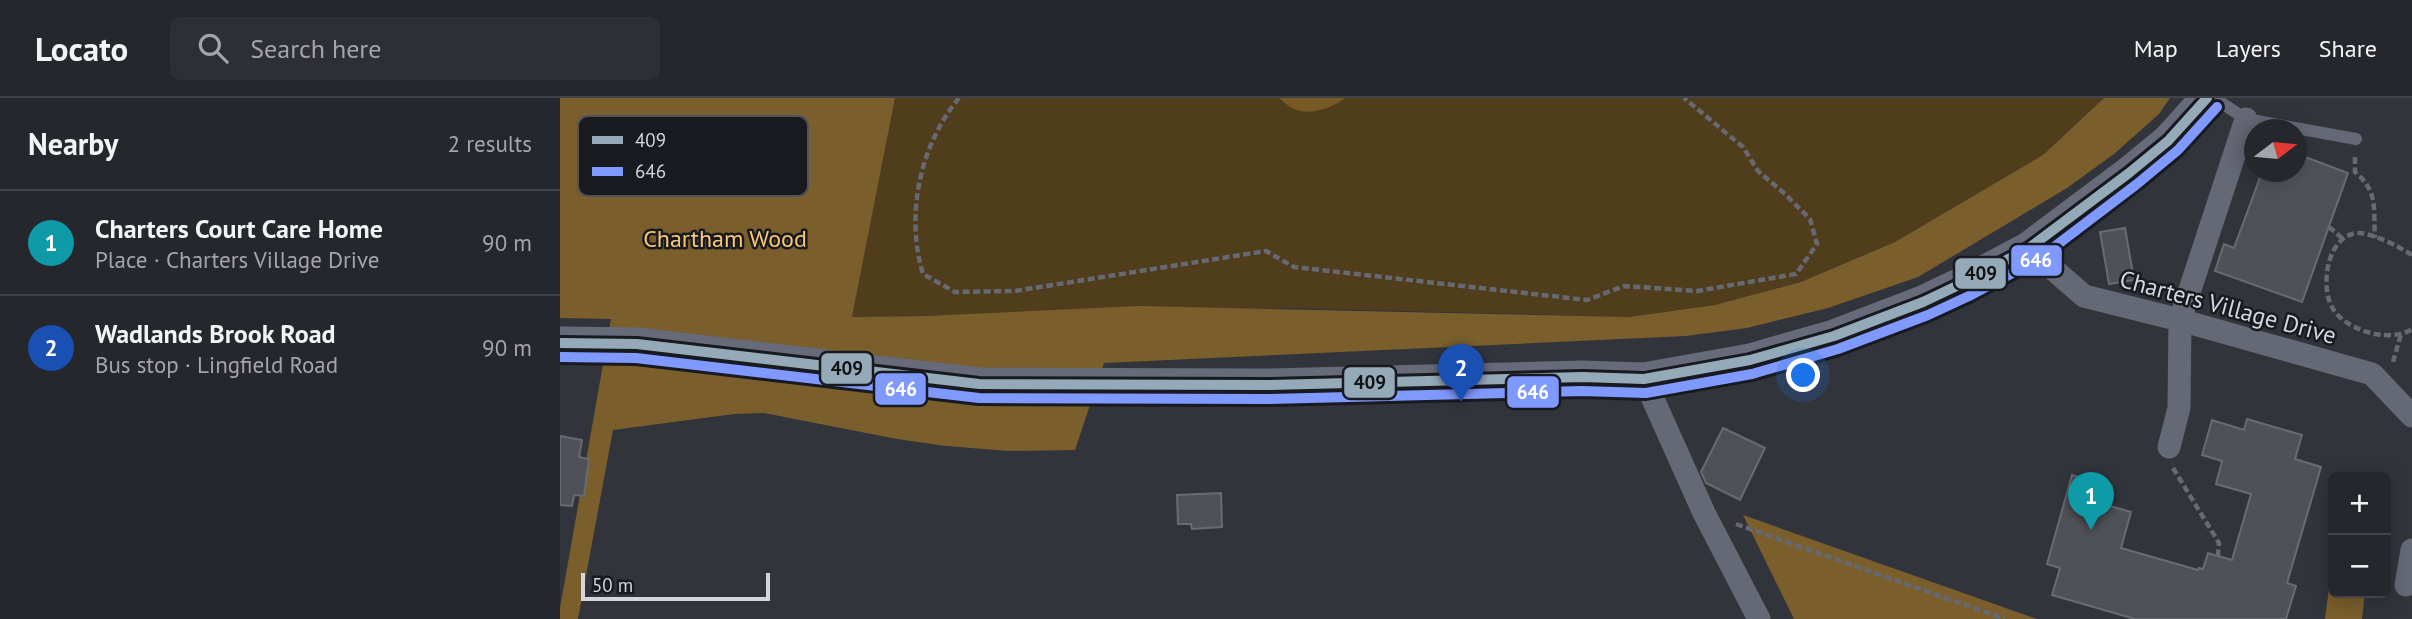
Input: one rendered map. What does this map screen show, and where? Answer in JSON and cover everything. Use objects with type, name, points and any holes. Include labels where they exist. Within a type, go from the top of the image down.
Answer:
[{"type":"street","points":[[560,343],[650,345],[979,384],[1268,385],[1582,377],[1644,379],[1751,360],[1834,336],[1923,302],[2029,248],[2168,141],[2207,98]]},
{"type":"street","points":[[2169,447],[2179,408],[2180,320],[2244,125]]},
{"type":"street","name":"Charters Village Drive","points":[[2029,248],[2084,296],[2372,374],[2412,416]]},
{"type":"street","points":[[1644,379],[1704,513],[1759,619]]},
{"type":"street","points":[[2406,585],[2412,550]]},
{"type":"lane","points":[[2214,98],[2246,119]]},
{"type":"lane","points":[[2307,130],[2356,139]]},
{"type":"path","points":[[959,98],[947,113],[928,150],[917,195],[917,254],[923,274],[955,292],[1015,291],[1266,251],[1294,267],[1587,300],[1624,286],[1697,291],[1796,274],[1817,244],[1810,219],[1784,192],[1758,171],[1743,147],[1684,98]]},
{"type":"path","points":[[2356,139],[2355,172],[2368,183],[2372,194],[2375,238]]},
{"type":"path","points":[[2329,227],[2342,238]]},
{"type":"path","points":[[2411,331],[2388,336],[2368,332],[2343,321],[2329,301],[2327,272],[2332,250],[2342,238],[2358,233],[2412,255]]},
{"type":"path","points":[[2169,447],[2173,467],[2218,543],[2218,556]]},
{"type":"path","points":[[1704,513],[2006,619]]},
{"type":"shaded area","points":[[895,98],[2104,98],[2043,155],[1895,242],[1801,282],[1715,305],[1629,317],[1289,308],[852,317]]},
{"type":"shaded area","points":[[1279,98],[1345,98],[1327,108],[1305,112],[1292,108]]},
{"type":"green space","name":"Chartham Wood","points":[[560,98],[895,98],[852,317],[1138,306],[1629,317],[1715,305],[1801,282],[1895,242],[2043,155],[2104,98],[2170,98],[2159,114],[2114,154],[2067,188],[1918,277],[1828,308],[1747,328],[1686,336],[1104,363],[1075,450],[1009,451],[946,446],[764,413],[734,414],[613,430],[578,619],[560,619],[560,608],[611,319],[560,318]]},
{"type":"green space","points":[[1743,515],[2037,619],[1794,619]]},
{"type":"green space","points":[[2328,596],[2328,598],[2364,598],[2362,619],[2325,619]]},
{"type":"building","points":[[2307,158],[2348,173],[2302,302],[2215,271],[2224,244],[2234,248],[2258,182],[2307,182]]},
{"type":"building","points":[[2125,228],[2134,280],[2109,284],[2100,232]]},
{"type":"building","points":[[2247,419],[2302,435],[2295,459],[2321,467],[2287,583],[2296,586],[2286,619],[2135,619],[2052,595],[2060,568],[2047,564],[2072,475],[2112,486],[2107,505],[2131,512],[2121,548],[2198,570],[2203,569],[2208,553],[2232,560],[2251,494],[2216,484],[2222,461],[2202,455],[2212,420],[2244,430]]},
{"type":"building","points":[[1723,428],[1765,448],[1740,500],[1706,483],[1701,472]]},
{"type":"building","points":[[560,436],[582,440],[579,457],[589,459],[584,496],[574,495],[572,506],[560,505]]},
{"type":"building","points":[[1221,493],[1222,527],[1192,529],[1191,524],[1178,524],[1177,495]]},
{"type":"transit line","name":"409","points":[[560,343],[637,344],[979,384],[1268,385],[1582,377],[1644,379],[1750,360],[1834,336],[1923,302],[1963,283],[2029,248],[2129,173],[2168,141],[2207,98]]},
{"type":"transit line","name":"646","points":[[560,357],[636,358],[979,398],[1268,399],[1582,391],[1646,393],[1752,374],[1838,349],[1928,315],[1969,296],[2037,260],[2137,184],[2178,150],[2217,107]]},
{"type":"place","name":"Wadlands Brook Road","points":[[1461,402]]},
{"type":"place","name":"Charters Court Care Home","points":[[2091,530]]}]
